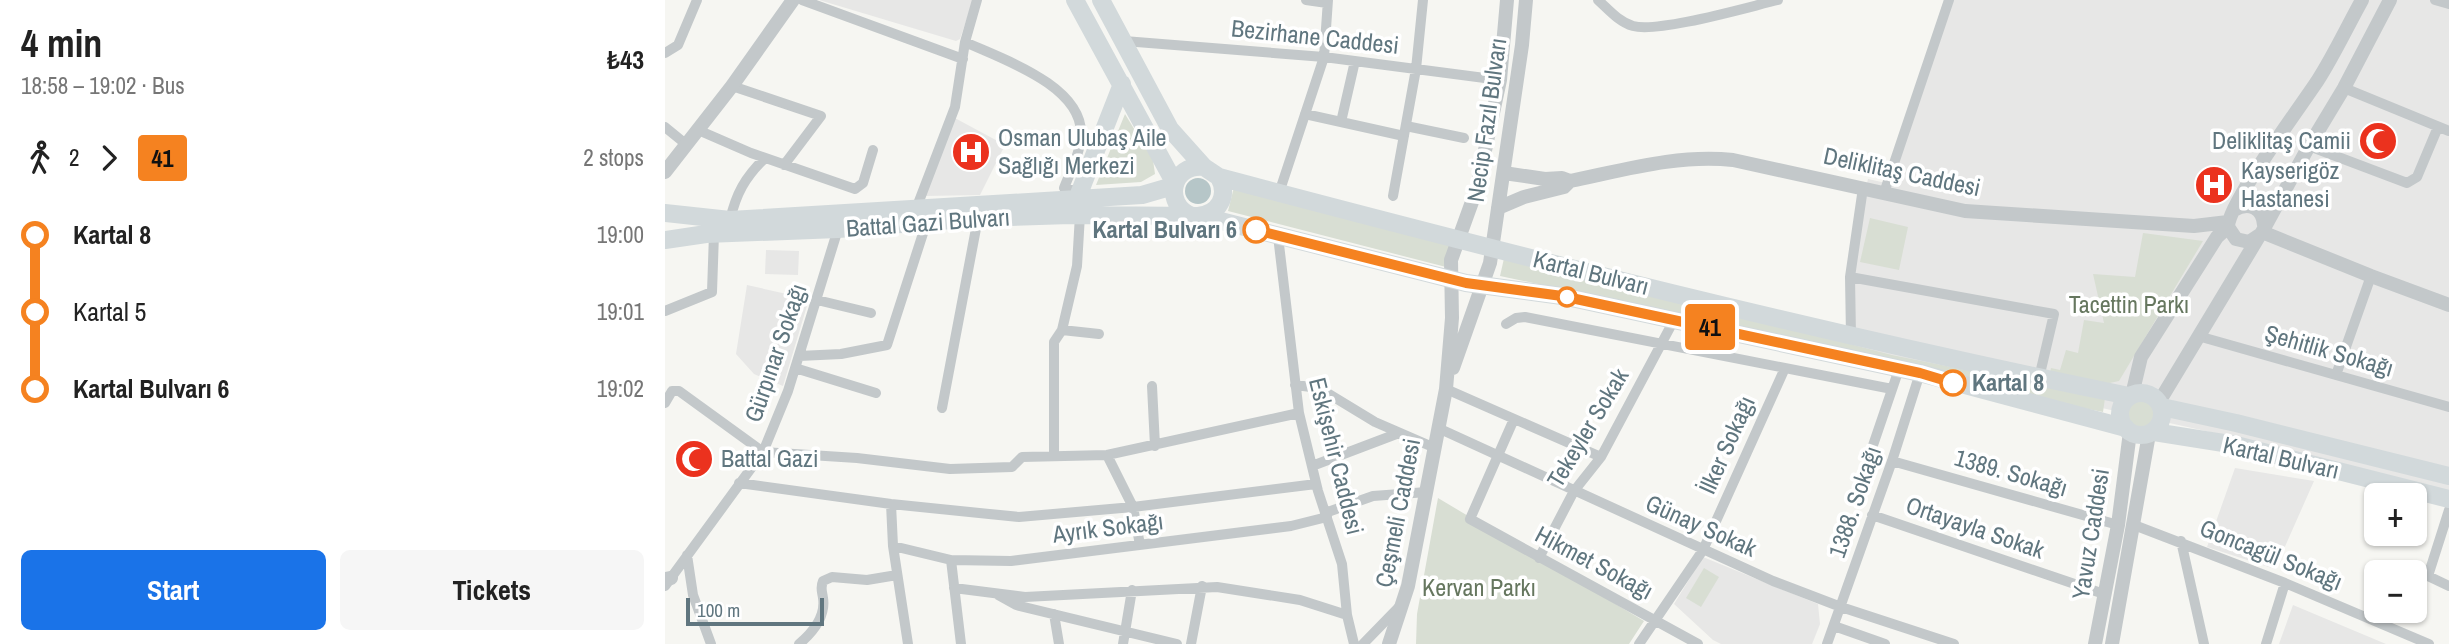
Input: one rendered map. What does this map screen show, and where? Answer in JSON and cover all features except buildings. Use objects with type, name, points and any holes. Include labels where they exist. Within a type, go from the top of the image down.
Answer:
[{"type":"main road","points":[[1075,0],[1174,184]]},
{"type":"main road","points":[[1101,0],[1170,129],[1211,172],[1223,188],[1221,200],[1215,210],[1196,216],[1177,205],[1173,194],[1174,184],[1186,169],[1211,172]]},
{"type":"main road","points":[[1079,202],[1122,84]]},
{"type":"main road","name":"Kartal Bulvarı","points":[[1211,172],[1279,193],[1458,239],[1851,336],[2039,378],[2131,395]]},
{"type":"main road","name":"Battal Gazi Bulvarı","points":[[665,213],[730,220],[922,215],[1142,195],[1174,184]]},
{"type":"main road","name":"Battal Gazi Bulvarı","points":[[665,240],[714,234],[838,229],[922,215],[978,218],[1079,202],[1196,216]]},
{"type":"main road","name":"Kartal Bulvarı","points":[[1196,216],[1452,280],[1562,296],[1920,373],[2128,430]]},
{"type":"main road","points":[[2145,393],[2161,404],[2163,418],[2151,433],[2137,435],[2128,430],[2121,421],[2120,410],[2131,395],[2145,393]]},
{"type":"main road","name":"Kartal Bulvarı","points":[[2161,404],[2449,476]]},
{"type":"main road","name":"Kartal Bulvarı","points":[[2151,433],[2236,445],[2449,499]]},
{"type":"street","points":[[665,53],[678,45],[697,0]]},
{"type":"street","points":[[799,356],[841,354],[887,345],[955,107],[965,42],[977,0]]},
{"type":"street","points":[[1279,193],[1324,57],[1328,2],[1306,0]]},
{"type":"street","points":[[1393,196],[1416,69],[1423,0]]},
{"type":"street","name":"Necip Fazıl Bulvarı","points":[[1452,280],[1451,260],[1477,188],[1500,80],[1507,0]]},
{"type":"street","name":"Necip Fazıl Bulvarı","points":[[1482,286],[1490,263],[1504,173],[1526,0]]},
{"type":"street","points":[[1598,0],[1623,22],[1637,27],[1665,26],[1778,0]]},
{"type":"street","points":[[1719,0],[1719,13]]},
{"type":"street","points":[[1884,193],[1949,0]]},
{"type":"street","points":[[2262,232],[2249,242],[2240,241],[2232,235],[2230,220],[2253,176],[2319,78],[2362,0]]},
{"type":"street","points":[[2161,404],[2344,88],[2390,0]]},
{"type":"street","points":[[2435,0],[2449,4]]},
{"type":"street","points":[[665,172],[732,86],[793,1],[963,59]]},
{"type":"street","name":"Bezirhane Caddesi","points":[[1124,41],[1324,57],[1500,80]]},
{"type":"street","points":[[965,42],[1035,75],[1053,87],[1079,118],[1081,136],[1065,188],[1079,202],[1077,266],[1062,330],[1054,342],[1054,456]]},
{"type":"street","points":[[1341,122],[1355,61]]},
{"type":"street","points":[[732,86],[821,116],[784,164]]},
{"type":"street","points":[[2309,146],[2407,183],[2417,177],[2444,129],[2344,88]]},
{"type":"street","points":[[1305,114],[1341,122],[1464,138]]},
{"type":"street","points":[[665,127],[687,145]]},
{"type":"street","points":[[698,130],[765,158],[855,189],[863,183],[873,150]]},
{"type":"street","points":[[730,220],[735,196],[747,175],[765,158]]},
{"type":"street","name":"Deliklitaş Caddesi","points":[[1504,173],[1570,181],[1666,161],[1718,158],[1942,207],[1981,212],[2194,226],[2230,220]]},
{"type":"street","name":"Deliklitaş Caddesi","points":[[1498,208],[1524,197],[1564,187],[1570,181]]},
{"type":"street","points":[[1851,336],[1850,277],[1863,188]]},
{"type":"street","points":[[2131,395],[2141,357],[2230,220],[2243,206],[2252,206],[2260,212],[2262,232]]},
{"type":"street","points":[[941,408],[978,218]]},
{"type":"street","name":"Gürpınar Sokağı","points":[[667,581],[764,452],[799,356],[838,229]]},
{"type":"street","points":[[2262,232],[2449,304]]},
{"type":"street","points":[[665,311],[712,292],[714,234]]},
{"type":"street","name":"Eskişehir Caddesi","points":[[1278,236],[1299,413],[1316,484],[1342,564],[1347,615],[1354,644]]},
{"type":"street","points":[[2336,375],[2371,276]]},
{"type":"street","points":[[1850,277],[2054,314],[2039,378]]},
{"type":"street","name":"Çeşmeli Caddesi","points":[[1389,644],[1403,603],[1446,389],[1452,280]]},
{"type":"street","name":"Çeşmeli Caddesi","points":[[1446,389],[1482,286]]},
{"type":"street","points":[[817,300],[871,313]]},
{"type":"street","points":[[1506,324],[1516,318],[1525,317],[1892,389]]},
{"type":"street","name":"Tekeyler Sokak","points":[[1539,558],[1574,491],[1601,457],[1674,320]]},
{"type":"street","points":[[1062,330],[1099,334]]},
{"type":"street","name":"Şehitlik Sokağı","points":[[2198,336],[2449,407]]},
{"type":"street","points":[[795,368],[876,393]]},
{"type":"street","name":"İlker Sokağı","points":[[1639,644],[1703,550],[1785,368]]},
{"type":"street","points":[[1869,457],[1899,369]]},
{"type":"street","name":"1388. Sokağı","points":[[1827,644],[1842,607],[1920,373]]},
{"type":"street","points":[[1295,385],[1319,388],[1375,422],[1435,448]]},
{"type":"street","points":[[1152,386],[1155,446]]},
{"type":"street","points":[[1446,389],[1601,457]]},
{"type":"street","points":[[665,403],[672,391],[679,391],[764,452],[857,458],[958,469],[1012,467],[1022,457],[1107,455],[1299,413]]},
{"type":"street","points":[[1499,456],[1514,419]]},
{"type":"street","name":"Günay Sokak","points":[[1439,428],[1703,550],[1917,638],[1954,644]]},
{"type":"street","name":"Yavuz Caddesi","points":[[2095,644],[2117,525],[2128,430]]},
{"type":"street","points":[[1312,466],[1399,433]]},
{"type":"street","name":"Yavuz Caddesi","points":[[2112,644],[2151,433]]},
{"type":"street","points":[[1107,455],[1133,507],[1140,545]]},
{"type":"street","name":"Hikmet Sokağı","points":[[1499,456],[1470,519],[1697,644]]},
{"type":"street","name":"1389. Sokağı","points":[[1892,461],[2117,525]]},
{"type":"street","points":[[739,482],[891,504],[1019,517],[1133,507],[1316,484]]},
{"type":"street","name":"Ayrık Sokağı","points":[[893,546],[951,560],[1010,561],[1291,526],[1373,496],[1427,492]]},
{"type":"street","points":[[891,504],[893,546],[908,644]]},
{"type":"street","points":[[2449,510],[2428,576],[2449,586]]},
{"type":"street","name":"Ortayayla Sokak","points":[[1872,515],[2104,594]]},
{"type":"street","name":"Goncagül Sokağı","points":[[2134,525],[2181,541],[2429,644]]},
{"type":"street","points":[[2181,541],[2204,644]]},
{"type":"street","points":[[687,555],[692,595],[711,644]]},
{"type":"street","points":[[951,560],[961,644]]},
{"type":"street","points":[[799,644],[818,622],[822,613],[820,585],[823,581],[832,577],[867,580],[897,575]]},
{"type":"street","points":[[2266,644],[2285,583]]},
{"type":"street","points":[[1191,644],[1202,586]]},
{"type":"street","points":[[954,588],[1025,597],[1202,586],[1300,600],[1347,615]]},
{"type":"street","points":[[1123,644],[1132,590]]},
{"type":"street","points":[[996,594],[1009,603],[1177,644]]},
{"type":"street","points":[[1363,644],[1403,603]]},
{"type":"street","points":[[1054,614],[1059,644]]},
{"type":"street","points":[[1834,626],[1885,644]]},
{"type":"shaded area","points":[[819,0],[973,0],[960,39],[956,41]]},
{"type":"shaded area","points":[[1944,0],[2449,0],[2449,492],[2427,486],[2427,483],[2414,483],[2237,438],[1845,351],[1848,264],[1868,179],[1886,183]]},
{"type":"shaded area","name":"Osman Ulubaş Aile Sağlığı Merkezi","points":[[953,117],[1005,145],[980,195],[925,196]]},
{"type":"shaded area","points":[[1198,178],[1208,181],[1211,191],[1208,201],[1198,204],[1188,201],[1185,191],[1188,181]]},
{"type":"shaded area","points":[[766,250],[799,251],[798,275],[765,274]]},
{"type":"shaded area","points":[[747,285],[809,299],[783,386],[754,374],[736,354]]},
{"type":"shaded area","points":[[2235,468],[2314,481],[2275,569],[2207,547]]},
{"type":"shaded area","points":[[1703,557],[1818,604],[1820,624],[1812,644],[1721,644],[1713,640],[1674,604]]},
{"type":"shaded area","points":[[2293,605],[2386,644],[2279,644]]},
{"type":"green space","points":[[1125,114],[1153,160],[1155,174],[1141,182],[1096,185]]},
{"type":"green space","points":[[1234,187],[1450,242],[1446,267],[1228,211]]},
{"type":"green space","points":[[1870,218],[1908,227],[1899,270],[1860,262]]},
{"type":"green space","name":"Tacettin Parkı","points":[[2143,233],[2203,241],[2119,381],[2105,384],[2049,377],[2051,368],[2060,370],[2066,350],[2078,353],[2084,320],[2104,323],[2093,274],[2135,277]]},
{"type":"green space","points":[[1505,254],[1892,355],[2105,398],[2103,412],[2006,393],[1739,326],[1500,276]]},
{"type":"green space","points":[[2141,399],[2147,400],[2155,408],[2155,420],[2147,428],[2141,429],[2135,428],[2127,420],[2126,414],[2127,408],[2135,400]]},
{"type":"green space","name":"Kervan Parkı","points":[[1438,498],[1644,621],[1629,644],[1416,644],[1417,614]]},
{"type":"green space","points":[[1704,568],[1719,577],[1701,607],[1686,598]]},
{"type":"bus line","name":"41","points":[[1256,230],[1466,283],[1562,296],[1920,373],[1953,383]]},
{"type":"place","name":"Deliklitaş Camii","points":[[2378,141]]},
{"type":"place","name":"Osman Ulubaş Aile Sağlığı Merkezi","points":[[971,152]]},
{"type":"place","name":"Kayserigöz Hastanesi","points":[[2214,185]]},
{"type":"place","name":"Kartal Bulvarı 6","points":[[1256,230]]},
{"type":"place","name":"Kartal 8","points":[[1953,383]]},
{"type":"place","name":"Battal Gazi","points":[[694,459]]}]
